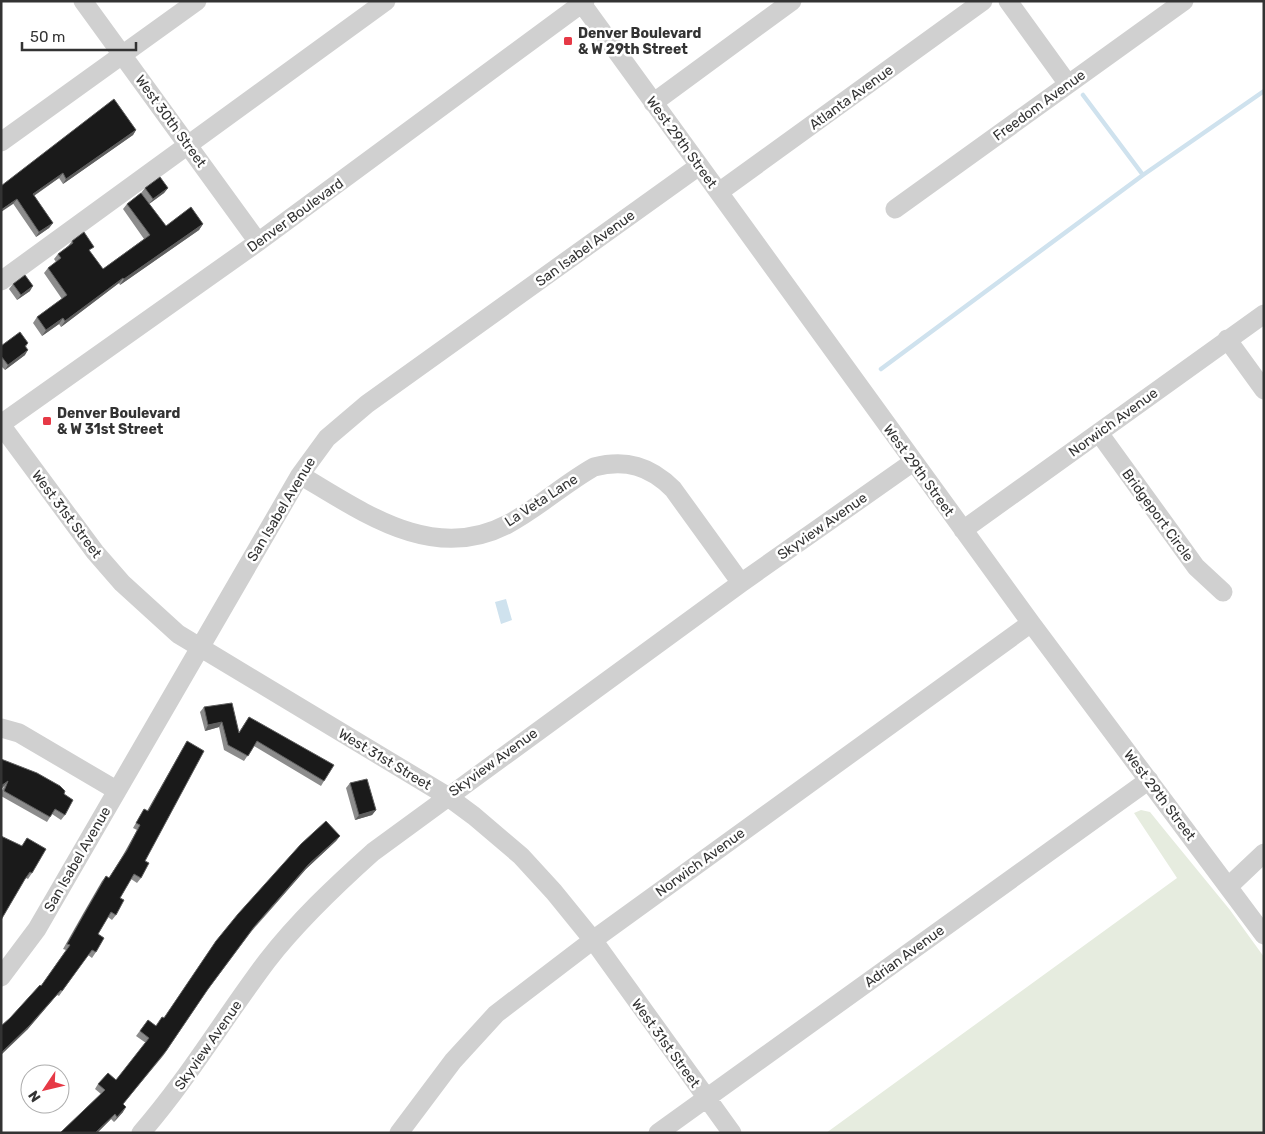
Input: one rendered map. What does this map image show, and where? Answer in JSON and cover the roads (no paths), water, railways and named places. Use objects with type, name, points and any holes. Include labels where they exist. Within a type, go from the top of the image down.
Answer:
[{"type":"street","name":"West 30th Street","points":[[83,1],[258,242]]},
{"type":"street","points":[[1,142],[124,56],[197,1]]},
{"type":"street","points":[[1,281],[386,1]]},
{"type":"street","points":[[653,103],[792,1]]},
{"type":"street","name":"Atlanta Avenue","points":[[719,192],[982,1]]},
{"type":"street","points":[[1008,1],[1068,84]]},
{"type":"street","name":"Freedom Avenue","points":[[895,209],[1184,1]]},
{"type":"street","name":"West 29th Street","points":[[582,2],[913,462],[1264,935]]},
{"type":"street","name":"Denver Boulevard","points":[[1,425],[258,242],[582,2]]},
{"type":"street","name":"San Isabel Avenue","points":[[1,977],[37,929],[300,475],[318,449],[346,420],[699,166]]},
{"type":"street","name":"Norwich Avenue","points":[[963,530],[1264,314]]},
{"type":"street","points":[[1228,339],[1264,390]]},
{"type":"street","name":"West 31st Street","points":[[1,425],[71,522],[122,583],[151,611],[200,649],[446,796],[474,816],[521,856],[593,940],[732,1133]]},
{"type":"street","name":"Bridgeport Circle","points":[[1099,433],[1196,566],[1223,592]]},
{"type":"street","name":"Skyview Avenue","points":[[141,1133],[184,1080],[268,960],[337,884],[372,852],[446,796],[741,583],[913,462]]},
{"type":"street","name":"La Veta Lane","points":[[300,475],[394,528],[420,535],[464,538],[507,525],[594,467],[610,463],[627,463],[646,468],[673,489],[741,583]]},
{"type":"street","name":"Norwich Avenue","points":[[399,1133],[453,1060],[496,1014],[593,940],[1031,623]]},
{"type":"street","points":[[1,728],[19,733],[116,790]]},
{"type":"street","name":"Adrian Avenue","points":[[658,1133],[1149,780]]},
{"type":"street","points":[[1229,886],[1264,853]]},
{"type":"water","points":[[506,599],[512,620],[501,624],[495,602]]},
{"type":"waterway","points":[[881,369],[1143,175],[1264,91]]},
{"type":"waterway","points":[[1083,95],[1143,175]]},
{"type":"place","name":"Denver Boulevard & W 29th Street","points":[[568,41]]},
{"type":"place","name":"Denver Boulevard & W 31st Street","points":[[47,421]]}]
